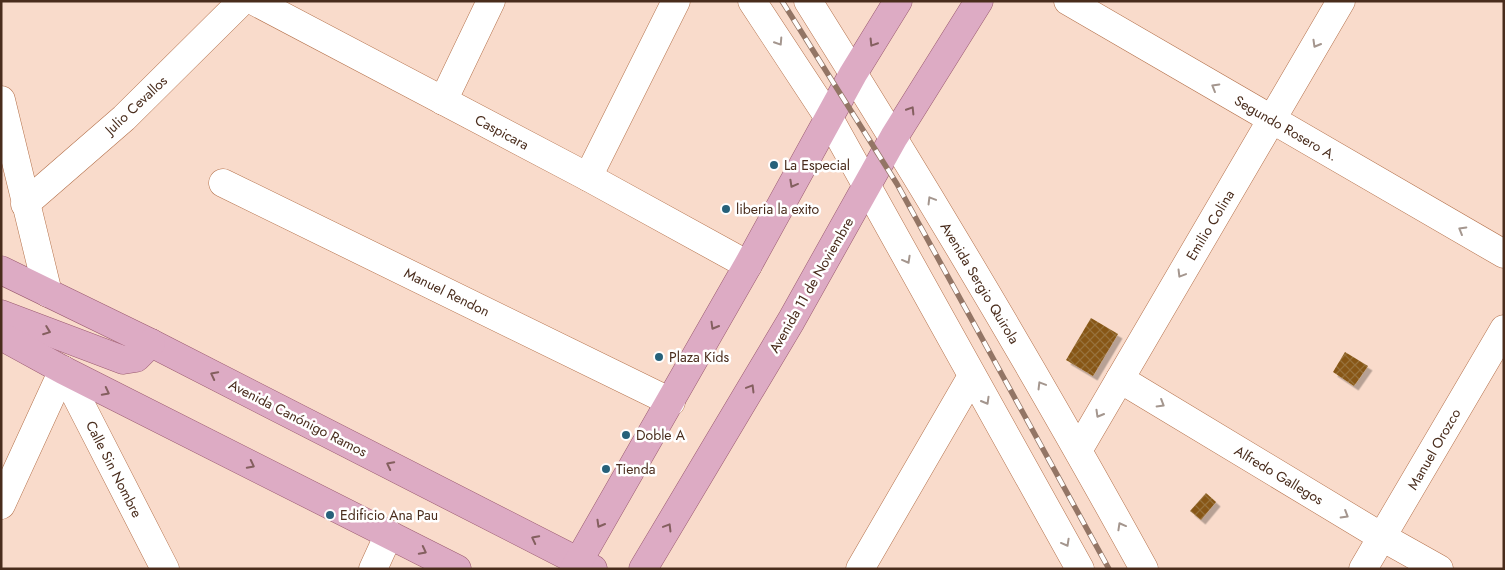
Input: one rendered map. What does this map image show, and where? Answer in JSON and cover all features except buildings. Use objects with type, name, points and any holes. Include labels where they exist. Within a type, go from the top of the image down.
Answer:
[{"type":"main road","points":[[582,566],[853,74],[898,1]]},
{"type":"main road","name":"Avenida 11 de Noviembre","points":[[643,569],[791,321],[894,137],[979,1]]},
{"type":"main road","name":"Avenida Canónigo Ramos","points":[[1,270],[151,343],[582,566]]},
{"type":"main road","points":[[1,314],[123,360],[136,358],[151,343]]},
{"type":"main road","points":[[1,336],[63,370],[458,569]]},
{"type":"street","name":"Julio Cevallos","points":[[25,204],[124,118],[242,1]]},
{"type":"street","name":"Caspicara","points":[[254,1],[588,177],[748,265]]},
{"type":"street","points":[[444,101],[491,1]]},
{"type":"street","points":[[588,177],[676,1]]},
{"type":"street","points":[[752,1],[829,118],[1080,569]]},
{"type":"street","name":"Avenida Sergio Quirola","points":[[808,1],[894,137],[1079,449],[1144,569]]},
{"type":"street","name":"Segundo Rosero A.","points":[[1068,1],[1504,254]]},
{"type":"street","name":"Emilio Colina","points":[[1079,449],[1341,1]]},
{"type":"street","points":[[1,100],[48,293]]},
{"type":"street","name":"Manuel Rendon","points":[[223,183],[671,402]]},
{"type":"street","name":"Manuel Orozco","points":[[1363,569],[1504,329]]},
{"type":"street","points":[[1,505],[63,370]]},
{"type":"street","name":"Calle Sin Nombre","points":[[63,370],[159,565]]},
{"type":"street","points":[[860,569],[972,376]]},
{"type":"street","name":"Alfredo Gallegos","points":[[1120,379],[1382,537],[1439,569]]},
{"type":"street","points":[[373,569],[389,534]]},
{"type":"railway","points":[[782,1],[897,184],[1109,569]]},
{"type":"place","name":"La Especial","points":[[774,165]]},
{"type":"place","name":"liberia la exito","points":[[726,209]]},
{"type":"place","name":"Plaza Kids","points":[[659,357]]},
{"type":"place","name":"Doble A","points":[[626,435]]},
{"type":"place","name":"Tienda","points":[[606,469]]},
{"type":"place","name":"Edificio Ana Pau","points":[[330,515]]}]
